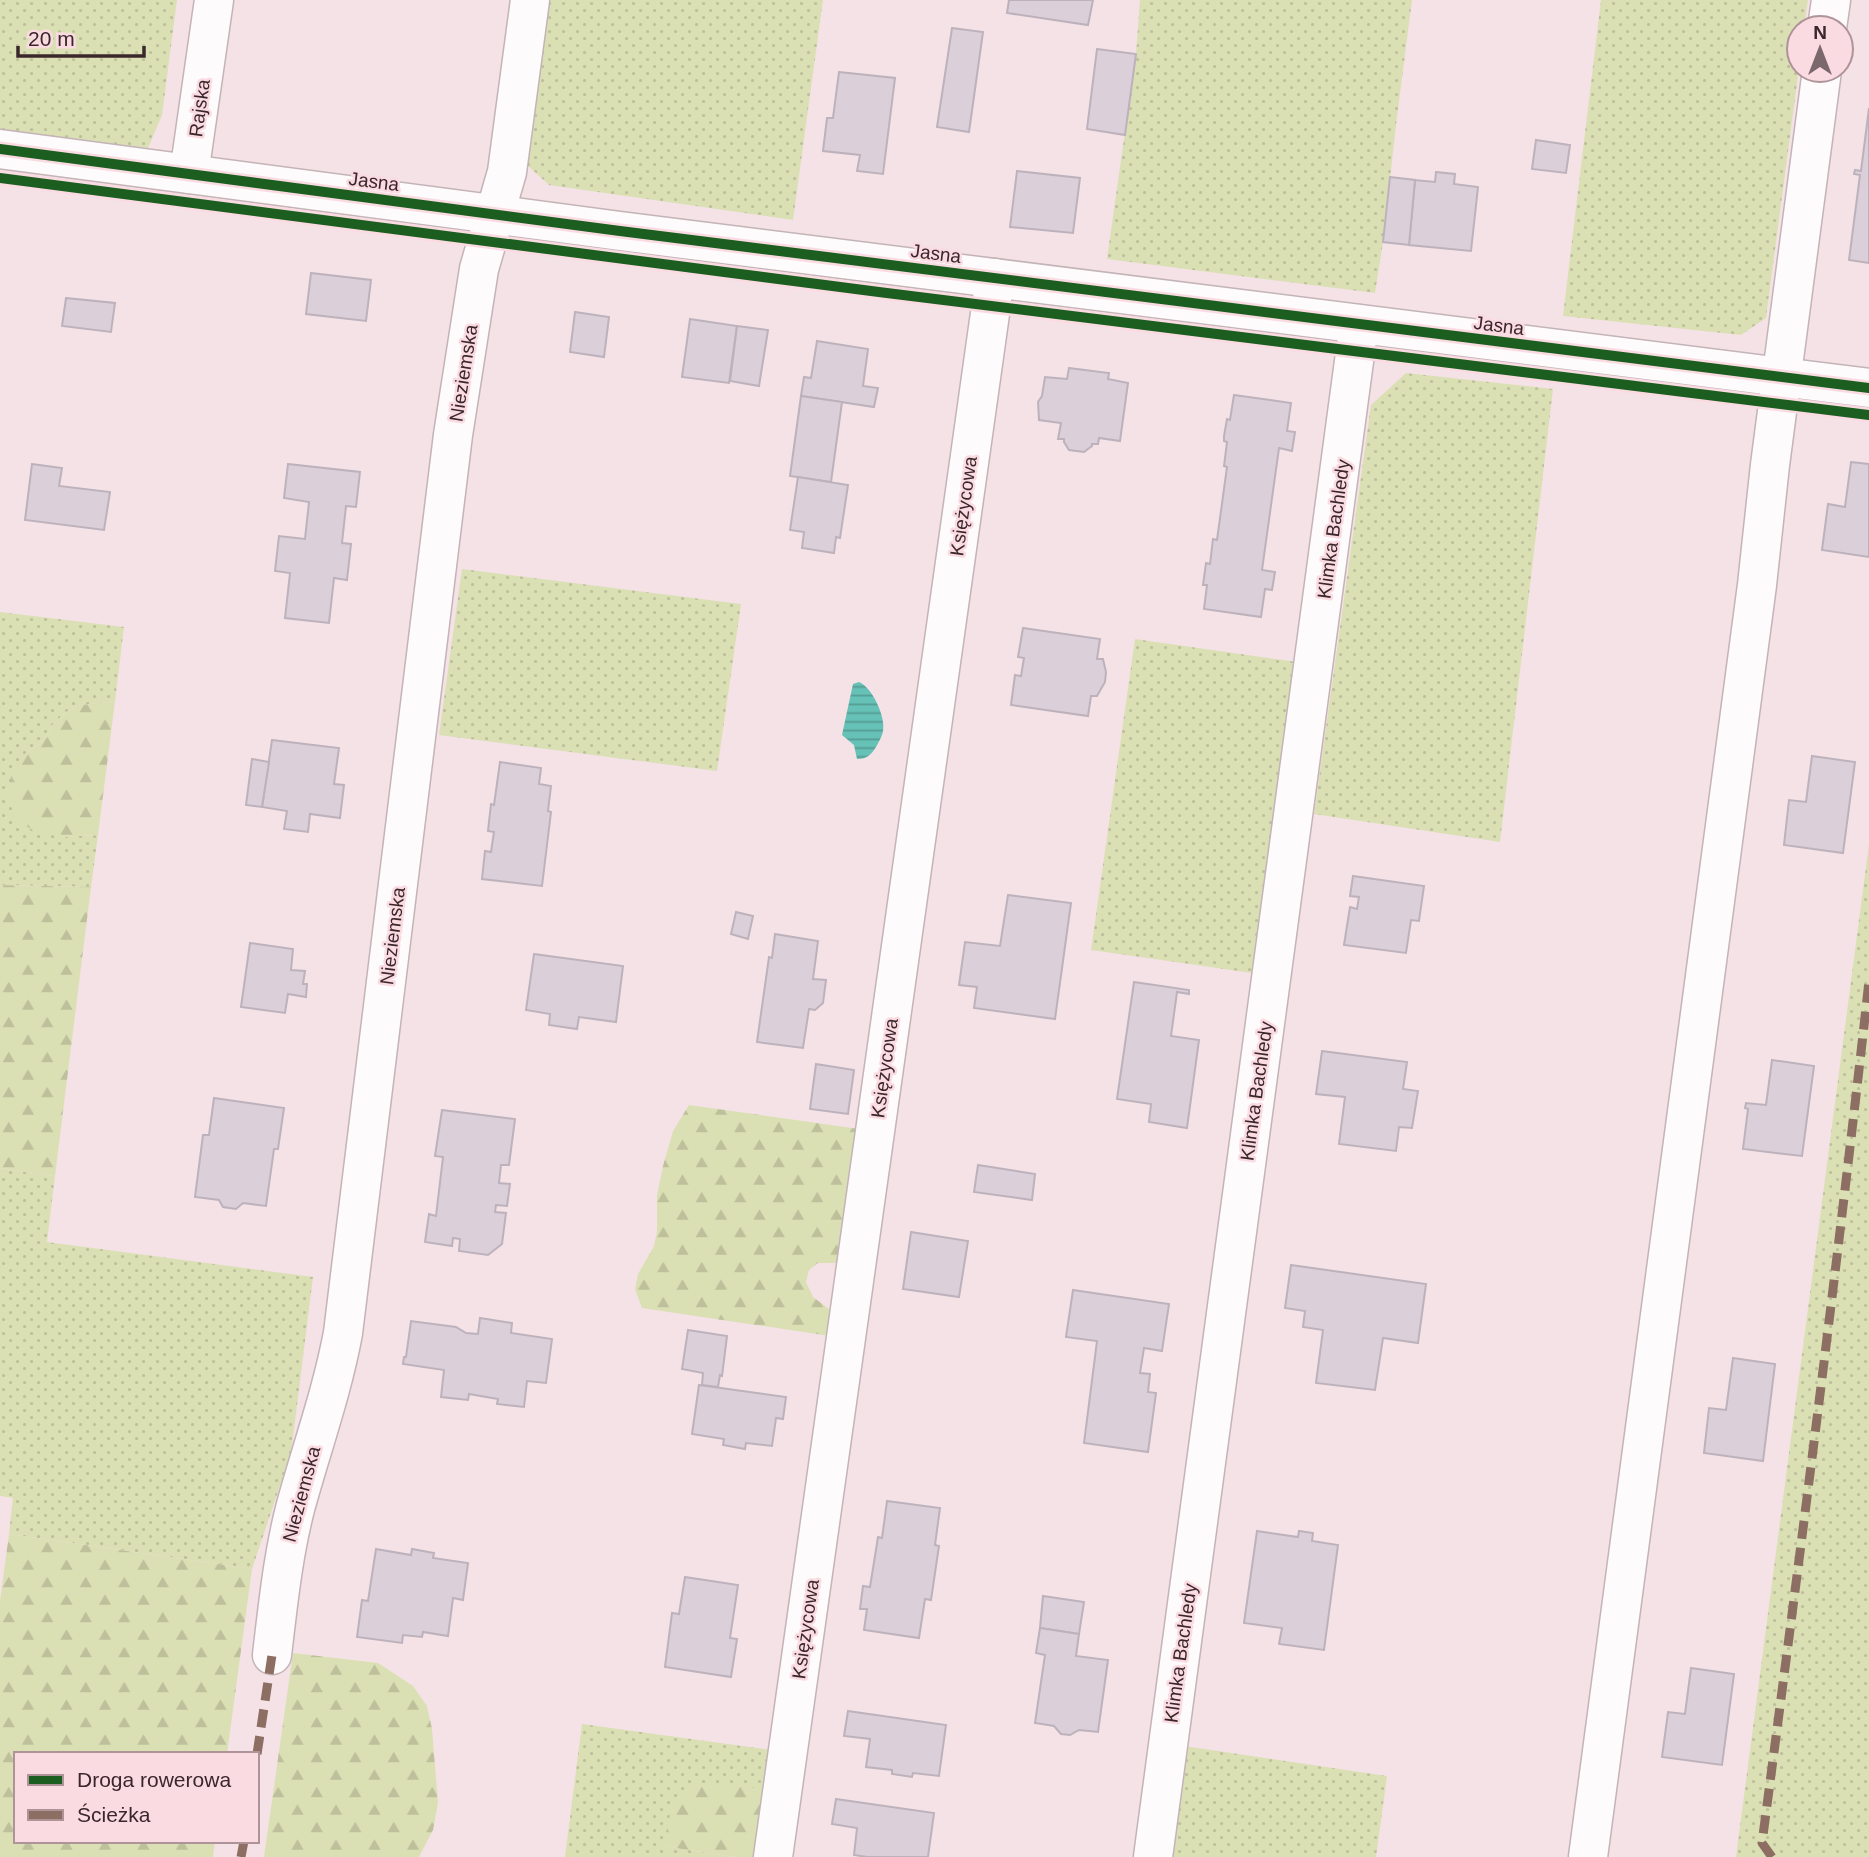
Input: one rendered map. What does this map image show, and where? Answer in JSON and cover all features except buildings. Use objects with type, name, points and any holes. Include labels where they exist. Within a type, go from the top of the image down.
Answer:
[{"type":"street","name":"Rajska","points":[[189,174],[214,0]]},
{"type":"street","name":"Nieziemska","points":[[272,1655],[282,1568],[296,1506],[330,1396],[343,1333],[453,435],[479,269],[507,172],[530,0]]},
{"type":"street","points":[[1588,1857],[1820,84]]},
{"type":"street","name":"Jasna","points":[[0,149],[632,232],[1869,388]]},
{"type":"street","name":"Księżycowa","points":[[773,1857],[995,278]]},
{"type":"street","name":"Klimka Bachledy","points":[[1153,1857],[1359,324]]},
{"type":"green space","points":[[0,0],[177,0],[162,115],[148,148],[0,130]]},
{"type":"green space","points":[[548,0],[823,0],[793,220],[549,185],[526,164]]},
{"type":"green space","points":[[1140,0],[1412,0],[1375,293],[1107,259],[1136,54]]},
{"type":"green space","points":[[1601,0],[1808,0],[1806,14],[1785,14],[1785,84],[1797,84],[1766,318],[1741,335],[1563,316]]},
{"type":"green space","points":[[1406,373],[1553,389],[1500,842],[1314,814],[1371,405]]},
{"type":"green space","points":[[462,569],[741,604],[717,771],[439,735]]},
{"type":"green space","points":[[0,612],[124,627],[115,701],[81,705],[66,712],[53,724],[43,740],[25,754],[62,837],[98,835],[91,887],[0,885]]},
{"type":"green space","points":[[1135,639],[1297,662],[1252,973],[1091,950]]},
{"type":"green space","points":[[115,701],[98,835],[62,837],[35,832],[15,818],[7,794],[13,768],[43,740],[53,724],[66,712],[81,705]]},
{"type":"green space","points":[[1869,844],[1869,1857],[1736,1857]]},
{"type":"green space","points":[[0,885],[91,887],[55,1176],[0,1168]]},
{"type":"green space","points":[[689,1105],[859,1129],[840,1263],[818,1263],[809,1270],[806,1282],[813,1297],[833,1312],[830,1336],[642,1308],[635,1289],[638,1274],[654,1246],[657,1232],[657,1195],[663,1166],[673,1131]]},
{"type":"green space","points":[[0,1168],[55,1176],[47,1242],[313,1277],[291,1453],[252,1569],[9,1534],[13,1498],[0,1496]]},
{"type":"green space","points":[[9,1534],[252,1569],[227,1752],[14,1752],[14,1843],[215,1843],[213,1857],[0,1857],[0,1601]]},
{"type":"green space","points":[[293,1653],[378,1663],[413,1686],[427,1706],[432,1729],[438,1803],[433,1830],[419,1857],[264,1857]]},
{"type":"green space","points":[[582,1724],[771,1750],[765,1793],[663,1846],[734,1857],[565,1857]]},
{"type":"green space","points":[[1184,1746],[1387,1776],[1376,1857],[1164,1857]]},
{"type":"green space","points":[[703,1783],[747,1785],[765,1793],[755,1857],[734,1857],[663,1846],[672,1806],[686,1789]]},
{"type":"shaded area","points":[[859,682],[873,696],[880,711],[883,731],[872,752],[857,759],[854,745],[842,735],[853,684]]},
{"type":"marked path","points":[[1772,1857],[1762,1843],[1818,1412],[1869,981]]},
{"type":"marked path","points":[[257,1752],[272,1655]]},
{"type":"marked path","points":[[241,1857],[244,1843]]},
{"type":"cycle path","points":[[0,149],[620,231],[1869,388]]},
{"type":"cycle path","points":[[0,178],[1168,329],[1869,415]]}]
